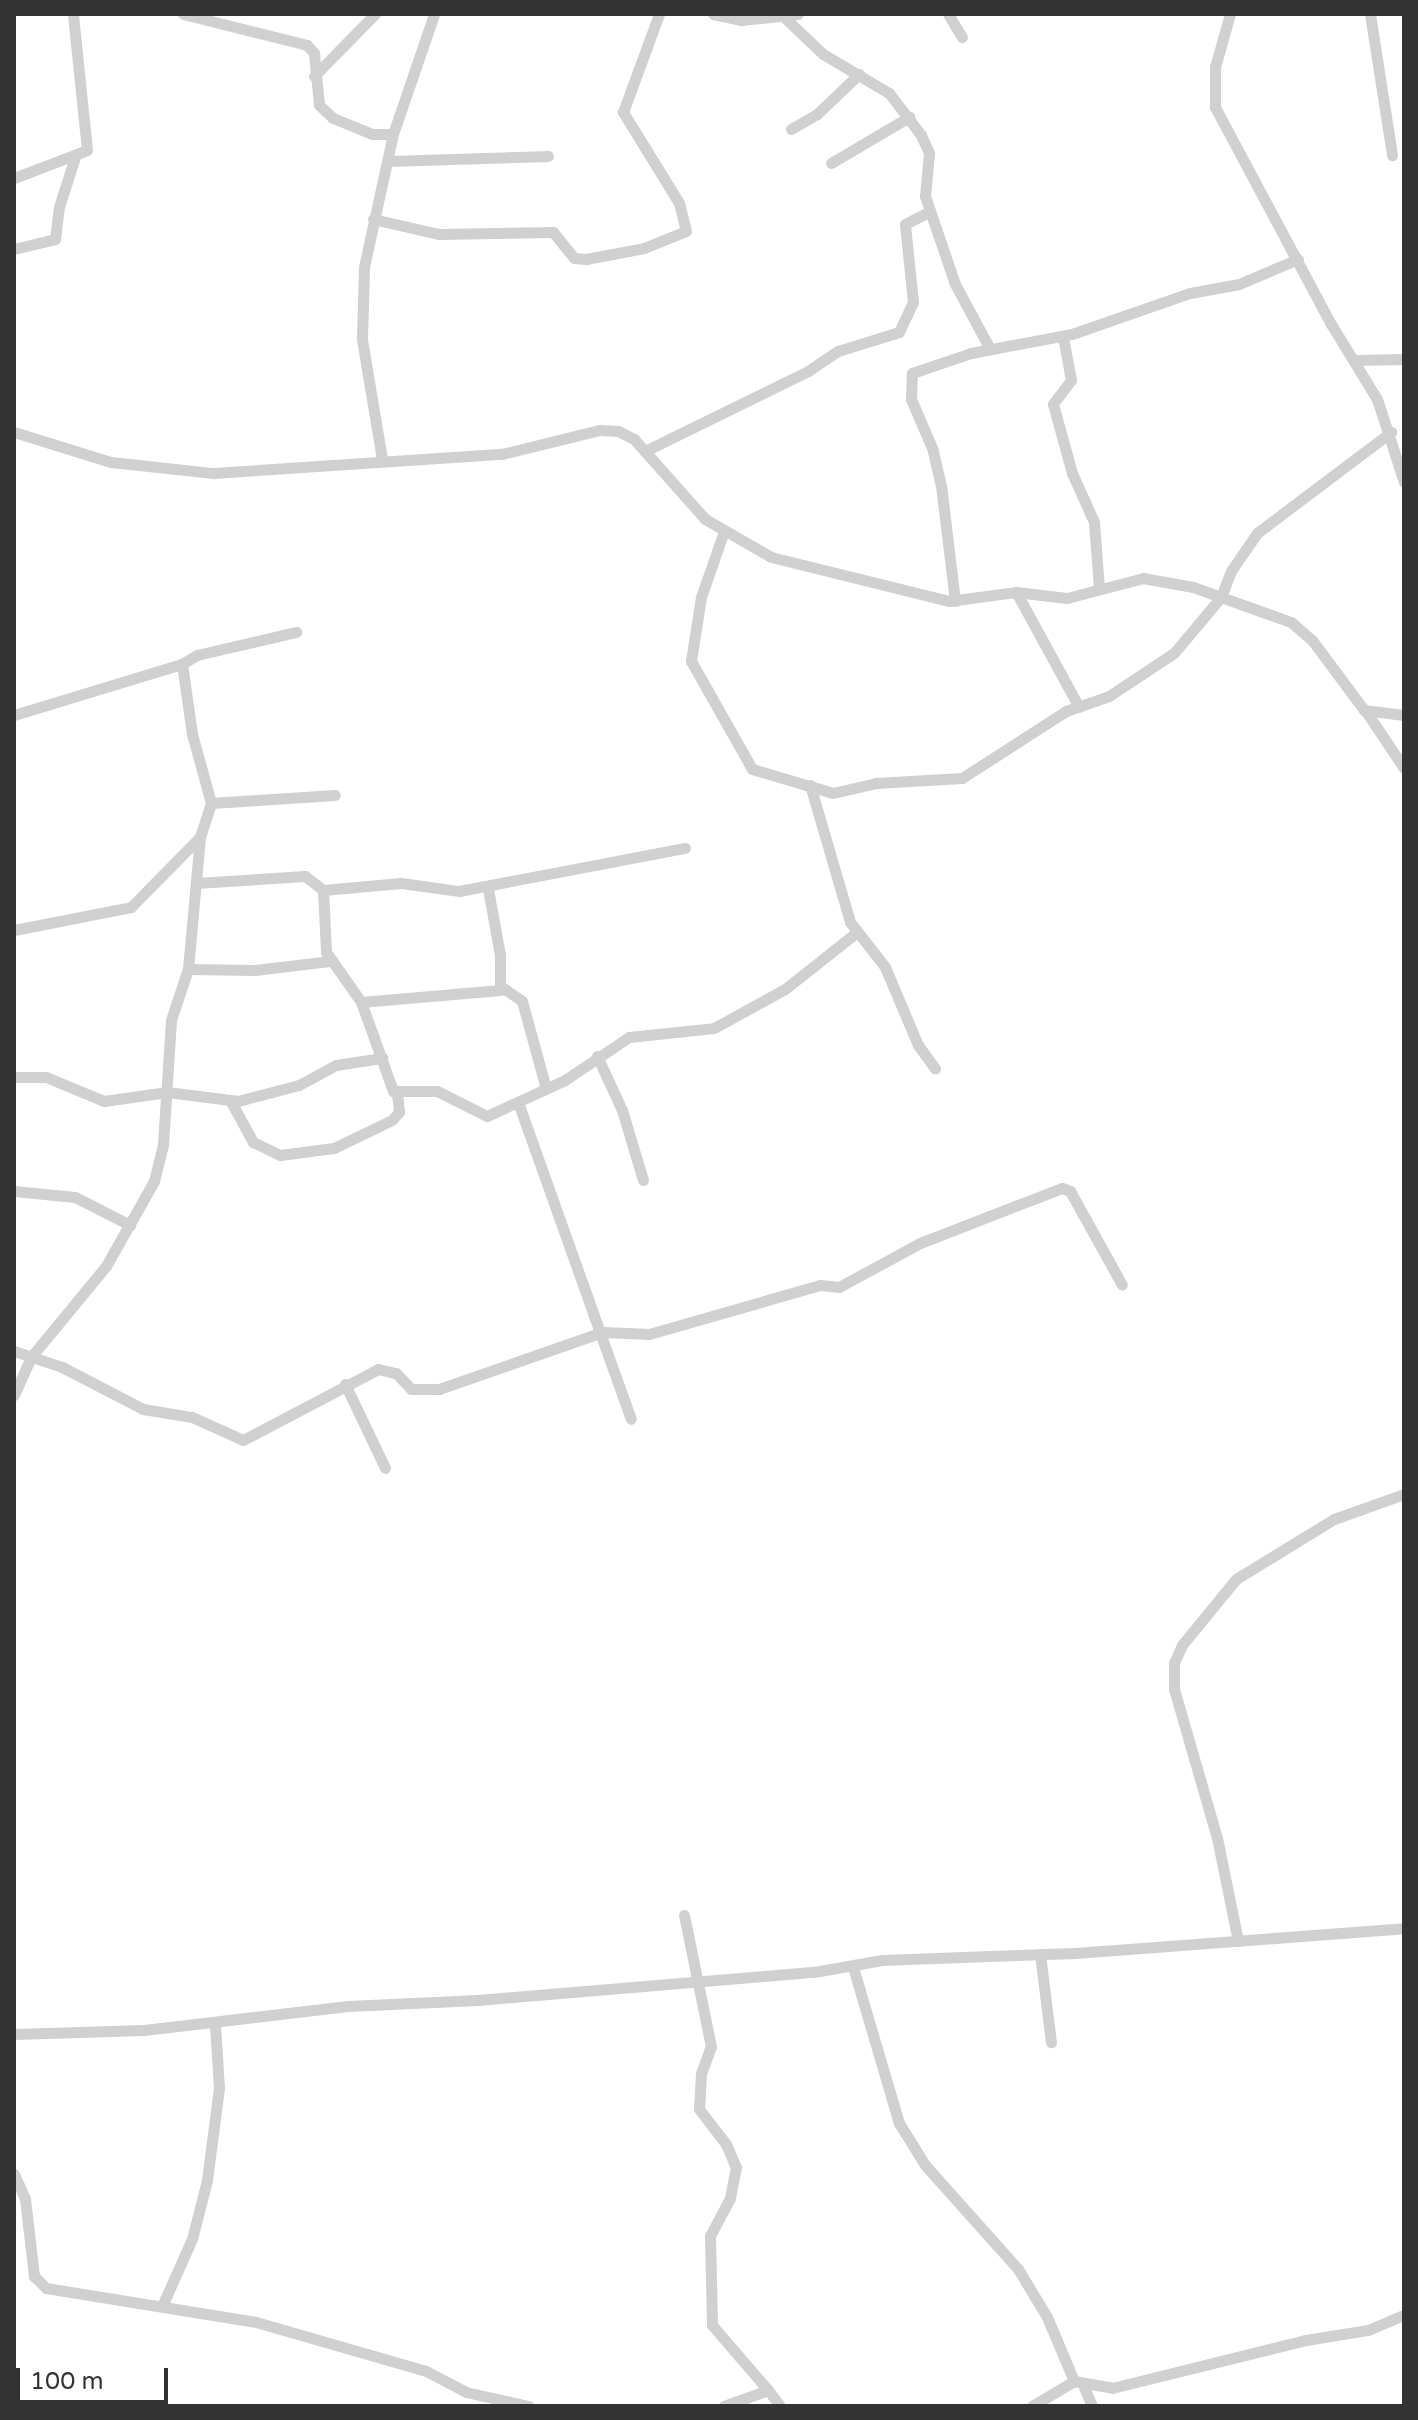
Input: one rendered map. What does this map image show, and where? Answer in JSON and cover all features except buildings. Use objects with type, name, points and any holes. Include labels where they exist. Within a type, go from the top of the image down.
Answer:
[{"type":"street","points":[[14,178],[75,157],[88,147],[73,14]]},
{"type":"street","points":[[183,14],[227,19],[313,48],[319,105],[333,118],[372,134],[393,134]]},
{"type":"street","points":[[314,76],[375,14]]},
{"type":"street","points":[[382,459],[362,339],[364,267],[393,134],[434,14]]},
{"type":"street","points":[[373,219],[439,234],[553,232],[574,258],[586,259],[644,248],[686,231],[679,203],[623,112],[659,14]]},
{"type":"street","points":[[713,14],[741,20],[798,14]]},
{"type":"street","points":[[948,14],[962,37]]},
{"type":"street","points":[[1230,14],[1215,67],[1215,107],[1331,324],[1356,360],[1391,432],[1404,482]]},
{"type":"street","points":[[1370,14],[1392,155]]},
{"type":"street","points":[[784,17],[823,54],[889,93],[909,117],[929,153],[922,182],[955,284],[990,349]]},
{"type":"street","points":[[791,129],[826,107],[859,74]]},
{"type":"street","points":[[831,163],[909,117]]},
{"type":"street","points":[[388,161],[548,156]]},
{"type":"street","points":[[14,249],[58,235],[59,207],[75,157]]},
{"type":"street","points":[[645,451],[808,371],[838,351],[899,332],[914,292],[905,224],[930,211]]},
{"type":"street","points":[[955,601],[941,486],[909,379],[923,367],[990,349],[1063,337],[1190,293],[1239,284],[1298,259]]},
{"type":"street","points":[[1063,337],[1071,380],[1053,404],[1072,473],[1094,522],[1099,589]]},
{"type":"street","points":[[1356,360],[1404,359]]},
{"type":"street","points":[[14,432],[151,469],[213,473],[382,459],[502,454],[600,430],[629,435],[671,484],[723,534],[771,557],[955,601],[1016,592],[1067,598],[1143,578],[1221,597],[1300,628],[1364,710],[1404,768]]},
{"type":"street","points":[[723,534],[694,625],[693,669],[752,769],[833,793],[876,783],[962,778],[1079,707],[1119,691],[1174,653],[1221,597],[1231,571],[1257,533],[1391,432]]},
{"type":"street","points":[[1016,592],[1079,707]]},
{"type":"street","points":[[14,715],[182,664],[197,655],[296,632]]},
{"type":"street","points":[[14,1395],[31,1357],[106,1266],[154,1181],[167,1092],[171,1020],[188,969],[200,837],[211,803],[192,734],[182,664]]},
{"type":"street","points":[[1364,710],[1404,715]]},
{"type":"street","points":[[810,785],[846,913],[885,967],[918,1045],[935,1068]]},
{"type":"street","points":[[211,803],[335,795]]},
{"type":"street","points":[[14,930],[131,907],[200,837]]},
{"type":"street","points":[[196,883],[305,876],[323,890],[401,883],[459,891],[488,889],[685,848]]},
{"type":"street","points":[[488,889],[502,987],[522,1001],[546,1089]]},
{"type":"street","points":[[230,1100],[253,1142],[280,1155],[334,1148],[392,1120],[399,1112],[397,1093],[389,1085],[361,1002],[331,961],[323,940],[323,890]]},
{"type":"street","points":[[397,1093],[437,1091],[487,1116],[519,1105],[597,1056],[650,1031],[714,1028],[785,989],[857,932]]},
{"type":"street","points":[[188,969],[255,970],[331,961]]},
{"type":"street","points":[[361,1002],[496,992],[502,987]]},
{"type":"street","points":[[597,1056],[622,1110],[643,1180]]},
{"type":"street","points":[[14,1077],[46,1077],[104,1101],[167,1092],[230,1100],[299,1085],[336,1065],[382,1058]]},
{"type":"street","points":[[519,1105],[603,1332],[631,1419]]},
{"type":"street","points":[[14,1351],[143,1409],[192,1417],[243,1440],[345,1384],[386,1369],[411,1389],[439,1389],[603,1332],[661,1332],[820,1285],[839,1287],[920,1243],[1062,1188],[1070,1191],[1122,1285]]},
{"type":"street","points":[[14,1191],[75,1197],[130,1225]]},
{"type":"street","points":[[345,1384],[385,1468]]},
{"type":"street","points":[[1238,1941],[1210,1810],[1174,1689],[1174,1663],[1182,1645],[1236,1579],[1334,1519],[1404,1494]]},
{"type":"street","points":[[684,1915],[711,2046],[701,2073],[699,2109],[726,2144],[736,2167],[730,2198],[710,2236],[712,2325],[780,2406]]},
{"type":"street","points":[[14,2034],[87,2035],[215,2024],[348,2006],[698,1983],[853,1967],[882,1960],[1040,1954],[1404,1928]]},
{"type":"street","points":[[1040,1954],[1051,2042]]},
{"type":"street","points":[[853,1967],[899,2123],[925,2165],[1018,2269],[1047,2317],[1092,2406]]},
{"type":"street","points":[[162,2306],[178,2277],[202,2207],[219,2088],[215,2024]]},
{"type":"street","points":[[14,2174],[25,2199],[30,2260],[39,2284],[256,2322],[426,2371],[466,2392],[528,2406]]},
{"type":"street","points":[[1032,2406],[1079,2384],[1112,2388],[1306,2340],[1368,2330],[1404,2315]]},
{"type":"street","points":[[724,2406],[768,2390]]}]
